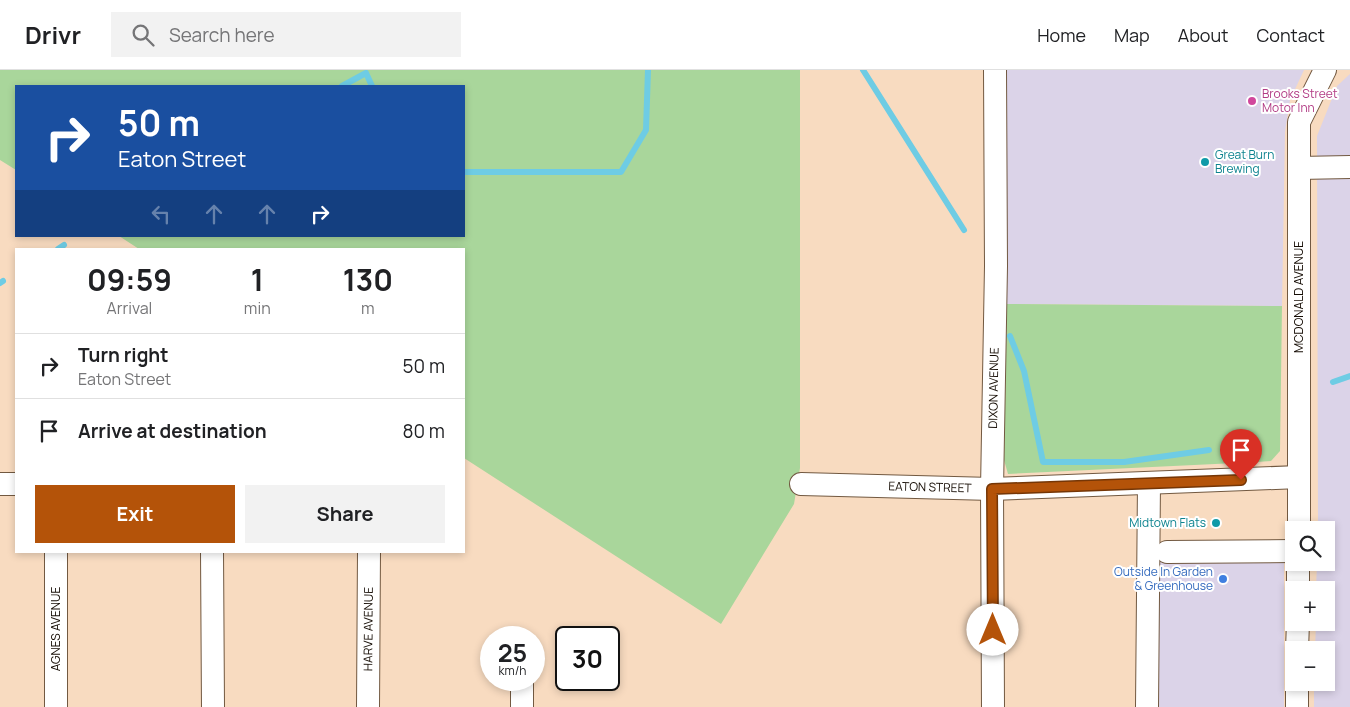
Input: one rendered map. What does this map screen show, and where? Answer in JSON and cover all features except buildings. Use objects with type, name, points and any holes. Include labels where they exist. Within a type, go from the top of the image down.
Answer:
[{"type":"street","name":"DIXON AVENUE","points":[[993,707],[992,489],[996,266],[995,70]]},
{"type":"street","name":"MCDONALD AVENUE","points":[[1299,521],[1300,122],[1325,70]]},
{"type":"street","points":[[1300,168],[1350,167]]},
{"type":"street","name":"EATON STREET","points":[[801,484],[992,489],[1299,478]]},
{"type":"street","points":[[1147,707],[1149,483]]},
{"type":"street","points":[[0,484],[15,484]]},
{"type":"street","points":[[1167,552],[1285,550]]},
{"type":"street","name":"AGNES AVENUE","points":[[56,553],[56,707]]},
{"type":"street","points":[[212,553],[212,707]]},
{"type":"street","name":"HARVE AVENUE","points":[[368,707],[369,553]]},
{"type":"street","points":[[522,691],[522,707]]},
{"type":"street","points":[[1297,691],[1297,707]]},
{"type":"shaded area","points":[[1006,70],[1304,70],[1290,100],[1285,132],[1282,306],[1007,304]]},
{"type":"shaded area","points":[[1350,74],[1350,707],[1314,707],[1314,691],[1335,691],[1335,641],[1315,641],[1316,631],[1335,631],[1335,581],[1316,581],[1317,571],[1335,571],[1335,521],[1318,521],[1317,136],[1337,86]]},
{"type":"shaded area","points":[[1156,561],[1284,561],[1284,707],[1156,707]]},
{"type":"green space","points":[[0,70],[800,70],[800,468],[794,504],[721,624],[465,459],[465,248],[137,248],[121,237],[465,237],[465,85],[15,85],[15,169],[0,160]]},
{"type":"green space","points":[[1007,304],[1282,306],[1280,451],[1271,461],[1008,474],[1004,460]]},
{"type":"waterway","points":[[465,172],[621,172],[646,130],[648,70]]},
{"type":"waterway","points":[[863,70],[964,230]]},
{"type":"waterway","points":[[344,85],[366,73],[372,85]]},
{"type":"waterway","points":[[60,248],[64,245]]},
{"type":"waterway","points":[[1010,336],[1024,371],[1043,462],[1124,462],[1209,450]]},
{"type":"waterway","points":[[1333,382],[1350,376]]},
{"type":"place","name":"Brooks Street Motor Inn","points":[[1252,101]]},
{"type":"place","name":"Great Burn Brewing","points":[[1205,162]]},
{"type":"place","name":"Midtown Flats","points":[[1216,523]]},
{"type":"place","name":"Outside In Garden & Greenhouse","points":[[1223,579]]},
{"type":"route","points":[[993,630],[992,489],[1241,480]]}]
